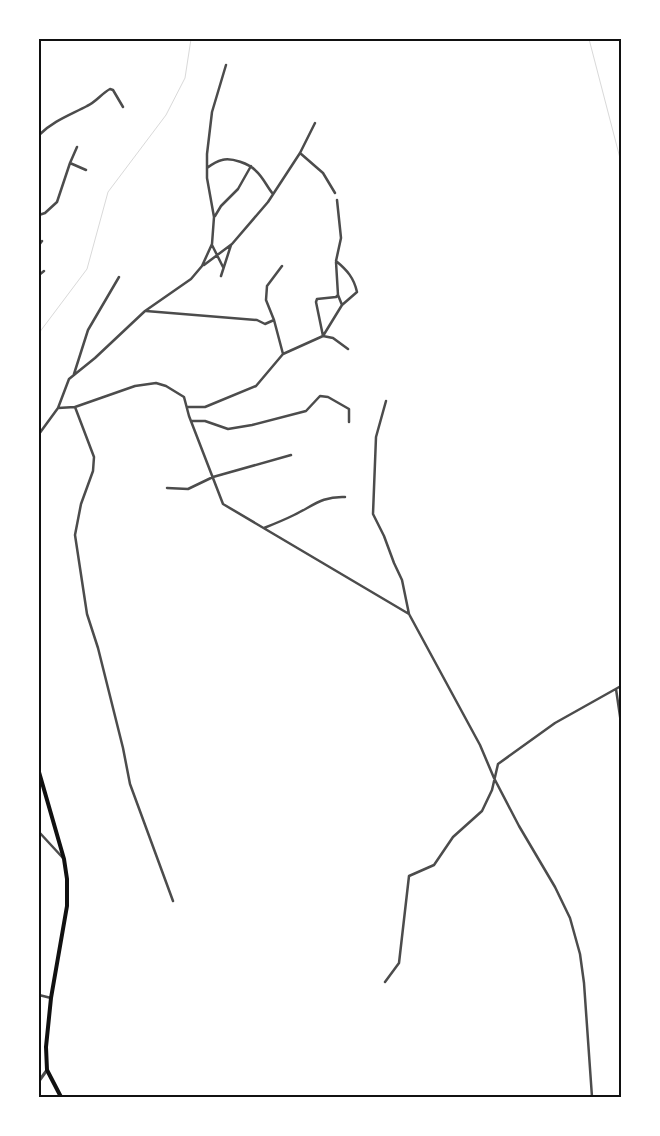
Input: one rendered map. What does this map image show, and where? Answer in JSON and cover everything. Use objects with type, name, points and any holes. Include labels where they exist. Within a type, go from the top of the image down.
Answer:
[{"type":"main road","points":[[39,772],[64,859],[67,879],[68,894],[51,998],[46,1047],[47,1070],[61,1097]]},
{"type":"street","points":[[202,266],[212,244],[214,217],[207,178],[207,154],[212,112],[226,66]]},
{"type":"street","points":[[39,134],[48,126],[90,106],[101,94],[110,89],[113,90],[124,107]]},
{"type":"street","points":[[39,434],[40,429],[58,408],[69,379],[95,358],[145,311],[191,279],[202,266],[232,244],[268,202],[300,153],[314,123]]},
{"type":"street","points":[[39,215],[45,213],[57,202],[70,163],[78,147]]},
{"type":"street","points":[[300,153],[323,173],[335,193]]},
{"type":"street","points":[[207,168],[222,160],[231,160],[251,166],[257,171],[273,194]]},
{"type":"street","points":[[70,163],[86,170]]},
{"type":"street","points":[[214,217],[221,206],[238,189],[251,166]]},
{"type":"street","points":[[337,200],[341,238],[336,261],[338,295],[342,305]]},
{"type":"street","points":[[39,245],[42,241]]},
{"type":"street","points":[[212,244],[216,256],[223,267]]},
{"type":"street","points":[[221,276],[232,244]]},
{"type":"street","points":[[186,407],[204,407],[256,386],[283,354],[323,336],[342,305],[357,292],[354,280],[344,267],[336,261]]},
{"type":"street","points":[[282,266],[267,286],[266,300],[274,320],[283,354]]},
{"type":"street","points":[[39,275],[44,270]]},
{"type":"street","points":[[74,376],[88,330],[119,277]]},
{"type":"street","points":[[323,336],[316,302],[318,299],[336,297],[338,295]]},
{"type":"street","points":[[145,311],[257,320],[265,324],[274,320]]},
{"type":"street","points":[[323,336],[332,338],[348,349]]},
{"type":"street","points":[[58,408],[75,407],[135,386],[156,383],[166,386],[184,397],[191,421],[223,504],[409,614]]},
{"type":"street","points":[[191,421],[205,421],[228,428],[252,425],[306,411],[320,396],[328,397],[349,409],[349,422]]},
{"type":"street","points":[[386,401],[376,437],[373,514],[402,580],[409,614],[480,745],[494,778],[519,826],[556,887],[570,918],[580,954],[584,983],[592,1097]]},
{"type":"street","points":[[75,407],[94,457],[93,471],[81,504],[75,535],[87,614],[98,648],[130,784],[173,901]]},
{"type":"street","points":[[166,488],[188,489],[213,477],[291,455]]},
{"type":"street","points":[[263,528],[295,515],[323,499],[333,496],[345,497]]},
{"type":"street","points":[[385,982],[400,964],[409,876],[434,865],[453,837],[482,811],[492,790],[498,764],[555,723],[621,686]]},
{"type":"street","points":[[616,689],[621,723]]},
{"type":"street","points":[[39,832],[64,859]]},
{"type":"street","points":[[39,996],[51,998]]},
{"type":"street","points":[[39,1080],[47,1070]]},
{"type":"waterway","points":[[39,333],[87,269],[108,192],[166,115],[185,78],[191,39]]},
{"type":"waterway","points":[[589,39],[621,162]]}]
